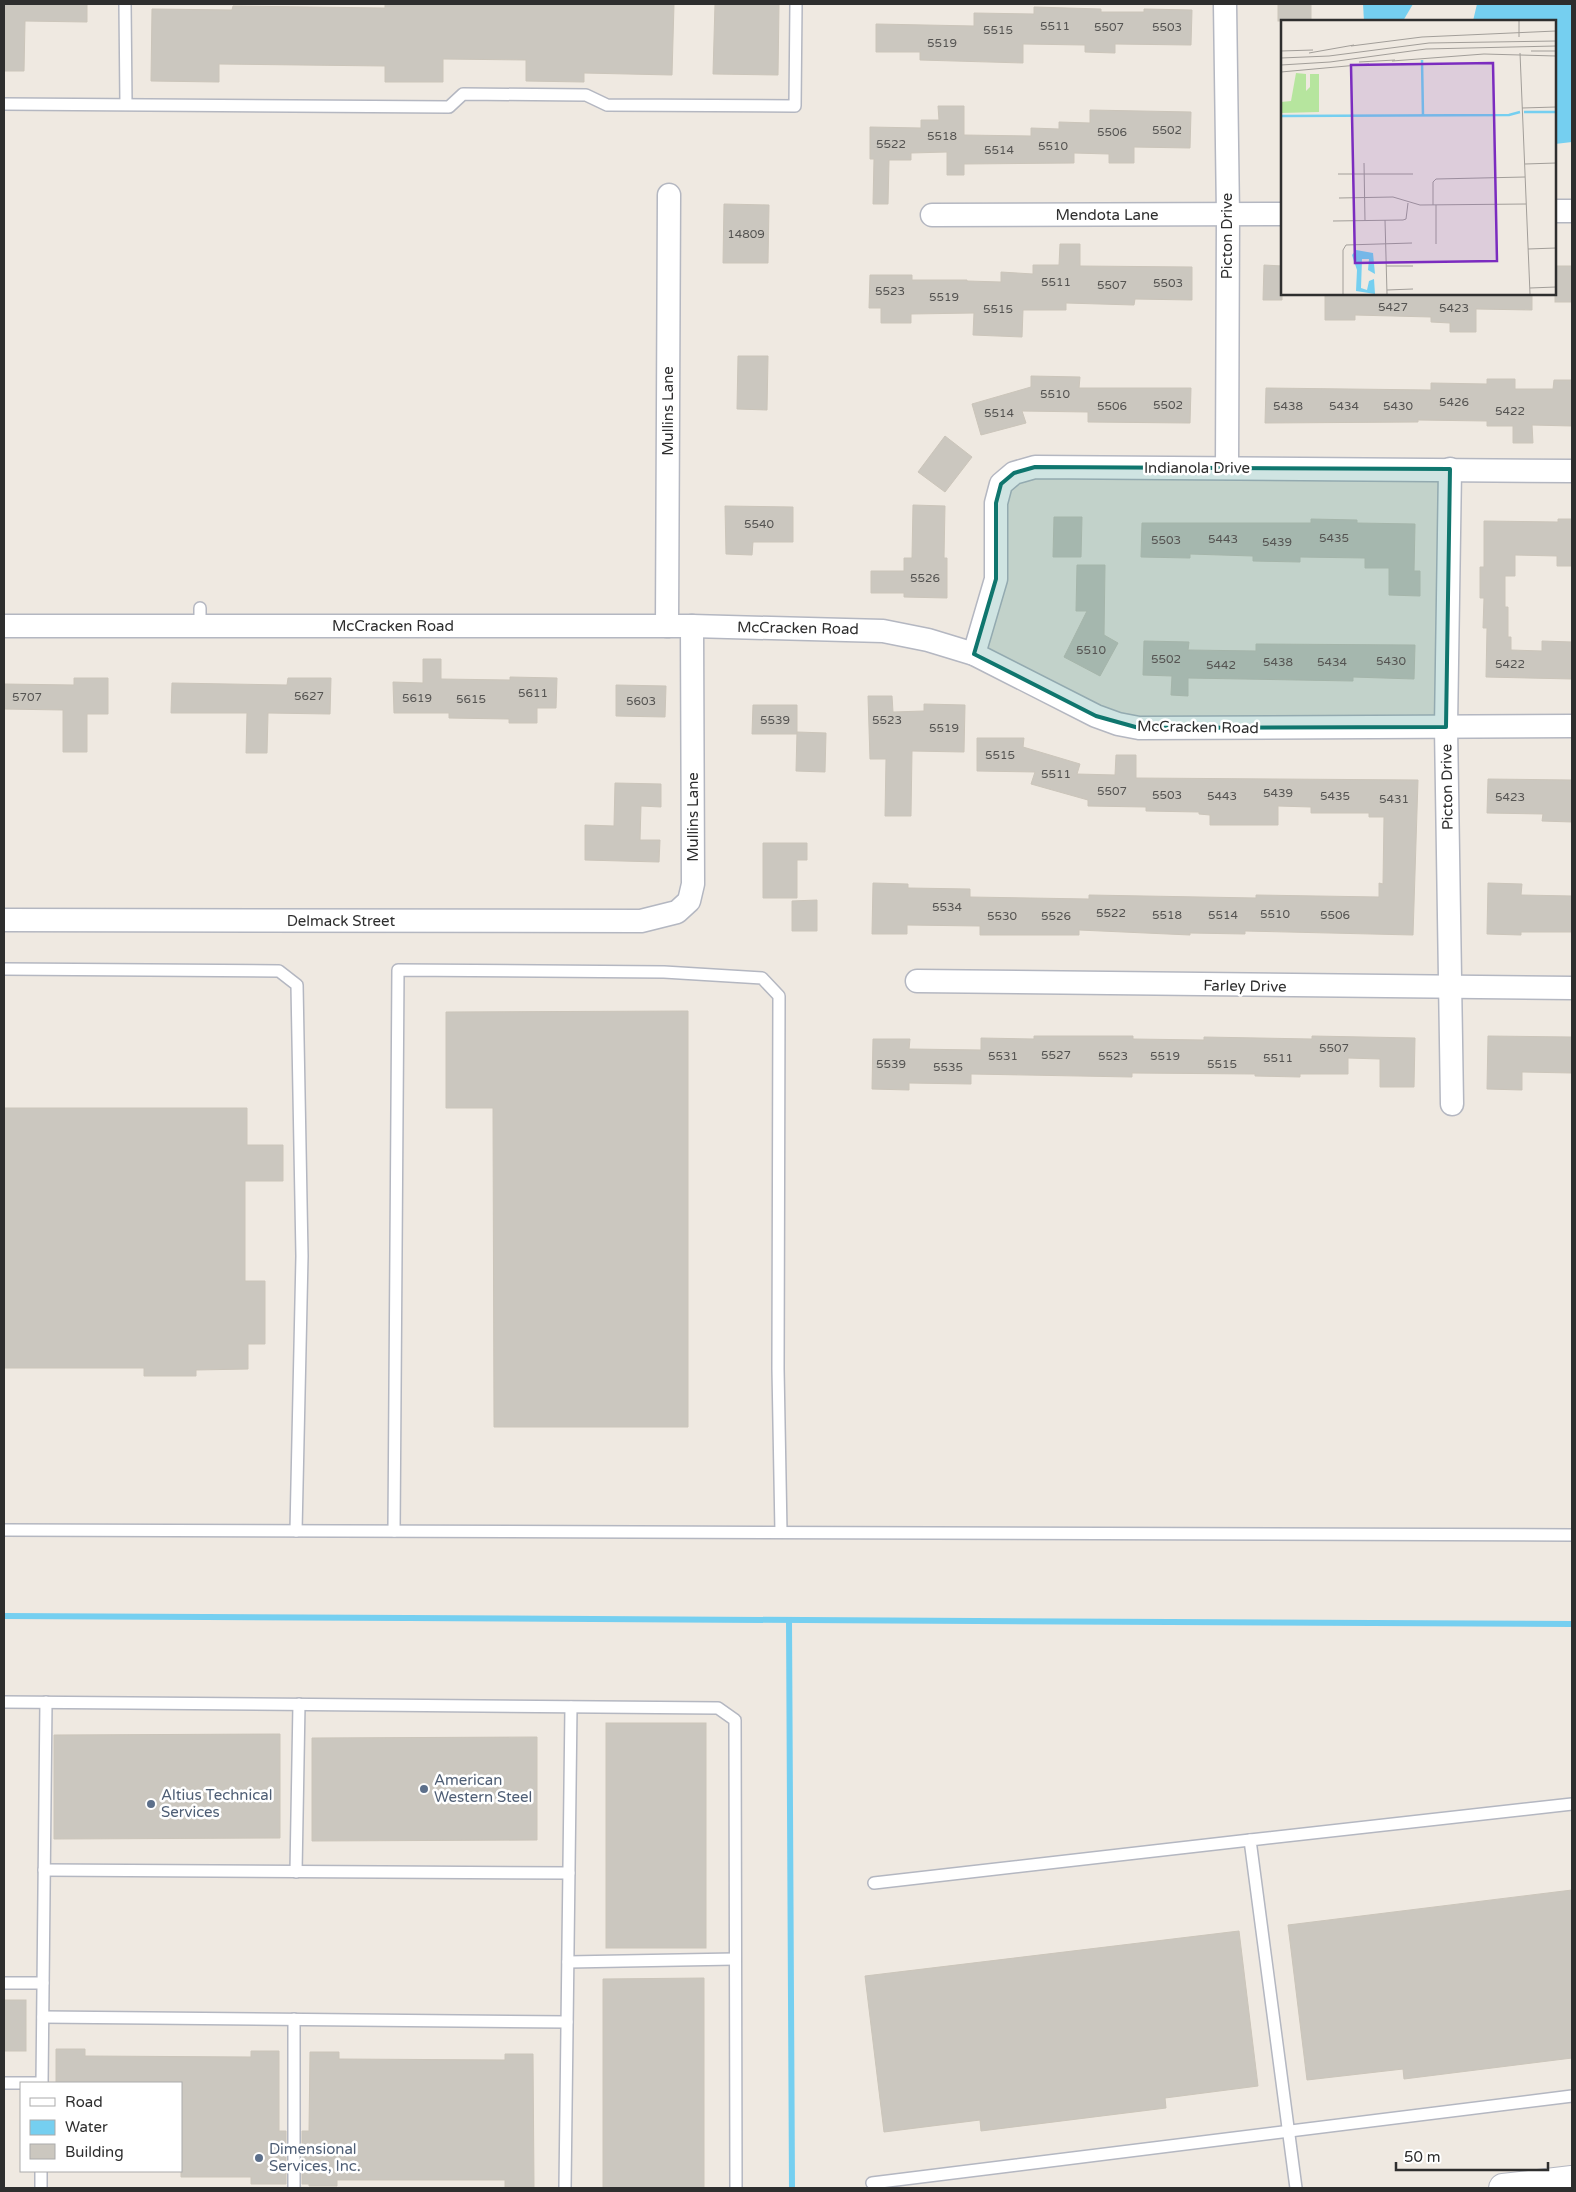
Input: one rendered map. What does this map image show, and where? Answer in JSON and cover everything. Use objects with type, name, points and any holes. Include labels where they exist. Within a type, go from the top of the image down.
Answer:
[{"type":"main road","points":[[1503,2188],[1572,2180]]},
{"type":"street","name":"Picton Drive","points":[[1225,4],[1228,215],[1227,468]]},
{"type":"street","name":"Mullins Lane","points":[[667,626],[669,195]]},
{"type":"street","points":[[1556,211],[1572,211]]},
{"type":"street","name":"Mendota Lane","points":[[932,215],[1281,214]]},
{"type":"street","name":"Indianola Drive","points":[[974,654],[996,579],[996,503],[1001,484],[1014,473],[1035,467],[1572,471]]},
{"type":"street","name":"Picton Drive","points":[[1450,469],[1446,727],[1452,988],[1452,1104]]},
{"type":"street","name":"McCracken Road","points":[[4,626],[200,617],[883,630],[928,640],[974,654],[1096,716],[1118,724],[1139,728],[1572,726]]},
{"type":"street","name":"Mullins Lane","points":[[678,912],[689,901],[693,884],[692,626]]},
{"type":"street","name":"Delmack Street","points":[[4,920],[641,921],[678,912]]},
{"type":"street","name":"Farley Drive","points":[[917,982],[1572,988]]},
{"type":"lane","points":[[125,4],[126,104]]},
{"type":"lane","points":[[4,104],[448,107],[463,94],[586,95],[608,105],[795,106],[796,4]]},
{"type":"lane","points":[[4,969],[279,971],[297,985],[302,1256],[296,1531]]},
{"type":"lane","points":[[394,1531],[398,970],[407,970],[664,972],[762,978],[779,996],[778,1369],[781,1532]]},
{"type":"lane","points":[[4,1530],[1572,1535]]},
{"type":"lane","points":[[4,1702],[718,1708],[735,1720],[736,2188]]},
{"type":"lane","points":[[42,2082],[46,1702]]},
{"type":"lane","points":[[296,1872],[298,1704]]},
{"type":"lane","points":[[564,2188],[571,1707]]},
{"type":"lane","points":[[874,1883],[1572,1804]]},
{"type":"lane","points":[[1250,1840],[1296,2188]]},
{"type":"lane","points":[[44,1870],[569,1873]]},
{"type":"lane","points":[[568,1962],[735,1959]]},
{"type":"lane","points":[[4,1983],[43,1983]]},
{"type":"lane","points":[[43,2017],[567,2022]]},
{"type":"lane","points":[[294,2018],[294,2188]]},
{"type":"lane","points":[[4,2083],[20,2083]]},
{"type":"lane","points":[[872,2183],[1572,2096]]},
{"type":"lane","points":[[41,2172],[41,2188]]},
{"type":"highlighted area","points":[[1035,467],[1450,469],[1446,727],[1139,728],[1096,716],[974,654],[996,579],[996,503],[1001,484],[1014,473]]},
{"type":"water","points":[[1363,4],[1413,4],[1404,20],[1364,20]]},
{"type":"water","points":[[1477,4],[1572,4],[1572,142],[1556,144],[1556,20],[1473,20]]},
{"type":"building","points":[[4,4],[87,4],[87,22],[25,21],[24,71],[4,71]]},
{"type":"building","points":[[385,4],[674,4],[672,75],[584,73],[584,82],[526,81],[526,60],[443,59],[443,82],[385,82],[385,66],[219,64],[219,82],[151,81],[152,9],[232,10],[233,6],[385,8]]},
{"type":"building","points":[[715,4],[779,4],[778,75],[713,74]]},
{"type":"building","points":[[1278,4],[1311,4],[1311,20],[1278,21]]},
{"type":"building","points":[[1034,7],[1101,9],[1101,12],[1144,12],[1144,9],[1192,10],[1191,45],[1115,44],[1115,53],[1085,52],[1085,45],[1023,44],[1023,63],[920,60],[920,52],[876,52],[876,24],[974,26],[974,13],[1034,14]]},
{"type":"building","points":[[938,106],[964,106],[964,135],[1031,136],[1031,128],[1059,129],[1059,122],[1090,123],[1090,110],[1191,112],[1190,148],[1134,147],[1134,163],[1109,163],[1109,154],[1074,153],[1074,163],[964,164],[964,175],[947,175],[947,152],[911,153],[911,160],[889,160],[888,204],[873,204],[874,159],[870,159],[870,127],[921,128],[921,120],[939,120]]},
{"type":"building","points":[[724,204],[769,205],[768,263],[723,263]]},
{"type":"building","points":[[1060,244],[1080,244],[1080,266],[1192,267],[1192,300],[1135,299],[1134,305],[1066,303],[1066,310],[1023,310],[1022,337],[973,335],[974,313],[911,314],[911,323],[881,323],[881,308],[869,308],[870,275],[912,275],[912,280],[1001,282],[1001,272],[1033,274],[1033,265],[1059,265]]},
{"type":"building","points":[[1264,265],[1281,266],[1282,300],[1263,300]]},
{"type":"building","points":[[1556,266],[1572,266],[1572,302],[1555,302]]},
{"type":"building","points":[[1325,295],[1532,295],[1532,310],[1476,309],[1476,332],[1450,332],[1450,323],[1431,322],[1431,317],[1355,315],[1355,320],[1325,320]]},
{"type":"building","points":[[738,356],[768,356],[767,410],[737,409]]},
{"type":"building","points":[[1031,376],[1080,377],[1079,388],[1191,388],[1190,423],[1088,422],[1088,412],[1022,411],[1026,423],[981,435],[972,404],[1031,387]]},
{"type":"building","points":[[1487,379],[1515,379],[1515,389],[1553,389],[1554,380],[1572,380],[1572,426],[1532,425],[1533,443],[1513,443],[1513,426],[1487,426],[1487,421],[1418,420],[1418,422],[1265,423],[1266,388],[1431,390],[1431,383],[1487,384]]},
{"type":"building","points":[[945,436],[972,457],[945,492],[918,472]]},
{"type":"building","points":[[913,505],[945,506],[944,558],[947,558],[947,598],[904,597],[904,593],[871,593],[871,571],[904,571],[904,558],[912,558]]},
{"type":"building","points":[[725,506],[793,507],[793,542],[753,542],[752,555],[726,554]]},
{"type":"building","points":[[1054,517],[1082,517],[1081,557],[1053,557]]},
{"type":"building","points":[[1311,519],[1357,520],[1357,523],[1415,524],[1414,571],[1420,571],[1420,596],[1389,595],[1389,568],[1365,568],[1365,558],[1300,557],[1300,562],[1253,561],[1253,556],[1190,554],[1190,558],[1141,557],[1142,523],[1311,523]]},
{"type":"building","points":[[1558,519],[1572,519],[1572,566],[1557,566],[1557,556],[1515,555],[1515,576],[1505,576],[1505,607],[1508,607],[1508,637],[1511,637],[1511,650],[1542,651],[1542,641],[1572,642],[1572,679],[1486,677],[1487,628],[1483,628],[1484,598],[1480,598],[1480,567],[1484,567],[1484,521],[1558,522]]},
{"type":"building","points":[[1077,565],[1105,565],[1104,635],[1118,643],[1100,676],[1064,657],[1087,611],[1076,611]]},
{"type":"building","points":[[1144,641],[1189,642],[1188,650],[1256,651],[1256,644],[1415,645],[1414,679],[1353,677],[1353,681],[1188,678],[1188,696],[1171,695],[1172,676],[1143,675]]},
{"type":"building","points":[[423,659],[441,659],[441,679],[510,680],[510,677],[557,678],[556,708],[537,708],[537,723],[509,723],[509,719],[449,718],[449,713],[394,713],[393,682],[423,683]]},
{"type":"building","points":[[74,678],[108,678],[108,714],[87,714],[87,752],[63,752],[63,710],[4,709],[4,684],[74,685]]},
{"type":"building","points":[[288,678],[331,678],[330,714],[268,713],[267,753],[246,753],[247,713],[171,713],[172,683],[287,685]]},
{"type":"building","points":[[616,685],[666,686],[665,717],[616,716]]},
{"type":"building","points":[[868,696],[892,696],[893,712],[924,711],[924,704],[965,705],[964,752],[912,751],[911,816],[885,816],[886,759],[870,759]]},
{"type":"building","points":[[753,705],[797,705],[797,734],[752,734]]},
{"type":"building","points":[[797,732],[826,733],[825,772],[796,771]]},
{"type":"building","points":[[977,738],[1024,738],[1023,747],[1080,764],[1077,774],[1115,775],[1116,755],[1136,755],[1136,778],[1418,780],[1413,935],[1245,931],[1245,934],[1190,933],[1190,935],[1079,930],[1079,935],[980,935],[980,926],[907,925],[907,934],[872,934],[873,883],[908,884],[908,888],[970,889],[970,897],[1089,899],[1089,895],[1256,898],[1256,895],[1379,897],[1379,883],[1383,884],[1384,817],[1369,817],[1369,813],[1311,813],[1311,807],[1278,806],[1278,825],[1210,825],[1210,815],[1199,814],[1199,812],[1146,811],[1146,807],[1088,806],[1088,800],[1031,784],[1035,772],[977,771]]},
{"type":"building","points":[[1488,779],[1572,780],[1572,822],[1542,821],[1543,814],[1487,813]]},
{"type":"building","points":[[615,783],[661,784],[661,807],[641,806],[640,840],[660,840],[659,862],[585,860],[585,825],[614,826]]},
{"type":"building","points":[[763,843],[807,843],[807,860],[797,860],[797,898],[763,898]]},
{"type":"building","points":[[1488,883],[1522,884],[1521,895],[1572,896],[1572,932],[1521,932],[1521,935],[1487,934]]},
{"type":"building","points":[[817,900],[817,931],[792,931],[792,901]]},
{"type":"building","points":[[688,1011],[688,1427],[494,1427],[493,1108],[446,1108],[446,1012]]},
{"type":"building","points":[[1034,1036],[1133,1036],[1133,1039],[1204,1040],[1204,1037],[1312,1039],[1312,1036],[1415,1038],[1414,1087],[1380,1087],[1380,1059],[1348,1058],[1348,1074],[1300,1074],[1300,1077],[1255,1076],[1255,1074],[1132,1073],[1132,1077],[971,1074],[971,1084],[909,1083],[909,1090],[872,1089],[873,1039],[910,1039],[909,1049],[981,1050],[981,1038],[1034,1039]]},
{"type":"building","points":[[1488,1036],[1572,1037],[1572,1073],[1522,1072],[1522,1090],[1487,1089]]},
{"type":"building","points":[[4,1108],[247,1108],[247,1145],[283,1145],[283,1181],[245,1181],[245,1281],[265,1281],[265,1344],[248,1344],[248,1369],[196,1370],[196,1376],[144,1376],[144,1368],[4,1368]]},
{"type":"building","points":[[606,1723],[706,1723],[706,1948],[606,1948]]},
{"type":"building","points":[[280,1734],[280,1838],[54,1839],[54,1735]]},
{"type":"building","name":"American Western Steel","points":[[537,1737],[537,1840],[312,1841],[312,1738]]},
{"type":"building","points":[[1572,1890],[1572,2058],[1404,2079],[1403,2069],[1307,2080],[1288,1925]]},
{"type":"building","points":[[1239,1931],[1258,2086],[1165,2098],[1166,2108],[981,2131],[980,2120],[884,2132],[865,1976]]},
{"type":"building","points":[[704,1978],[704,2188],[603,2188],[603,1979]]},
{"type":"building","points":[[4,2000],[26,2000],[26,2051],[4,2051]]},
{"type":"building","points":[[56,2049],[85,2049],[85,2056],[251,2057],[251,2051],[279,2051],[279,2131],[286,2131],[286,2184],[251,2184],[251,2177],[181,2177],[182,2082],[56,2082]]},
{"type":"building","points":[[310,2052],[339,2052],[339,2059],[505,2060],[505,2054],[533,2054],[534,2187],[505,2187],[505,2180],[337,2180],[337,2186],[309,2186],[309,2184],[302,2184],[302,2131],[309,2131]]},
{"type":"waterway","points":[[4,1616],[1572,1624]]},
{"type":"waterway","points":[[789,1620],[792,2188]]},
{"type":"place","name":"American Western Steel","points":[[424,1789]]},
{"type":"place","name":"Altius Technical Services","points":[[151,1804]]},
{"type":"place","name":"Dimensional Services, Inc.","points":[[259,2158]]}]
